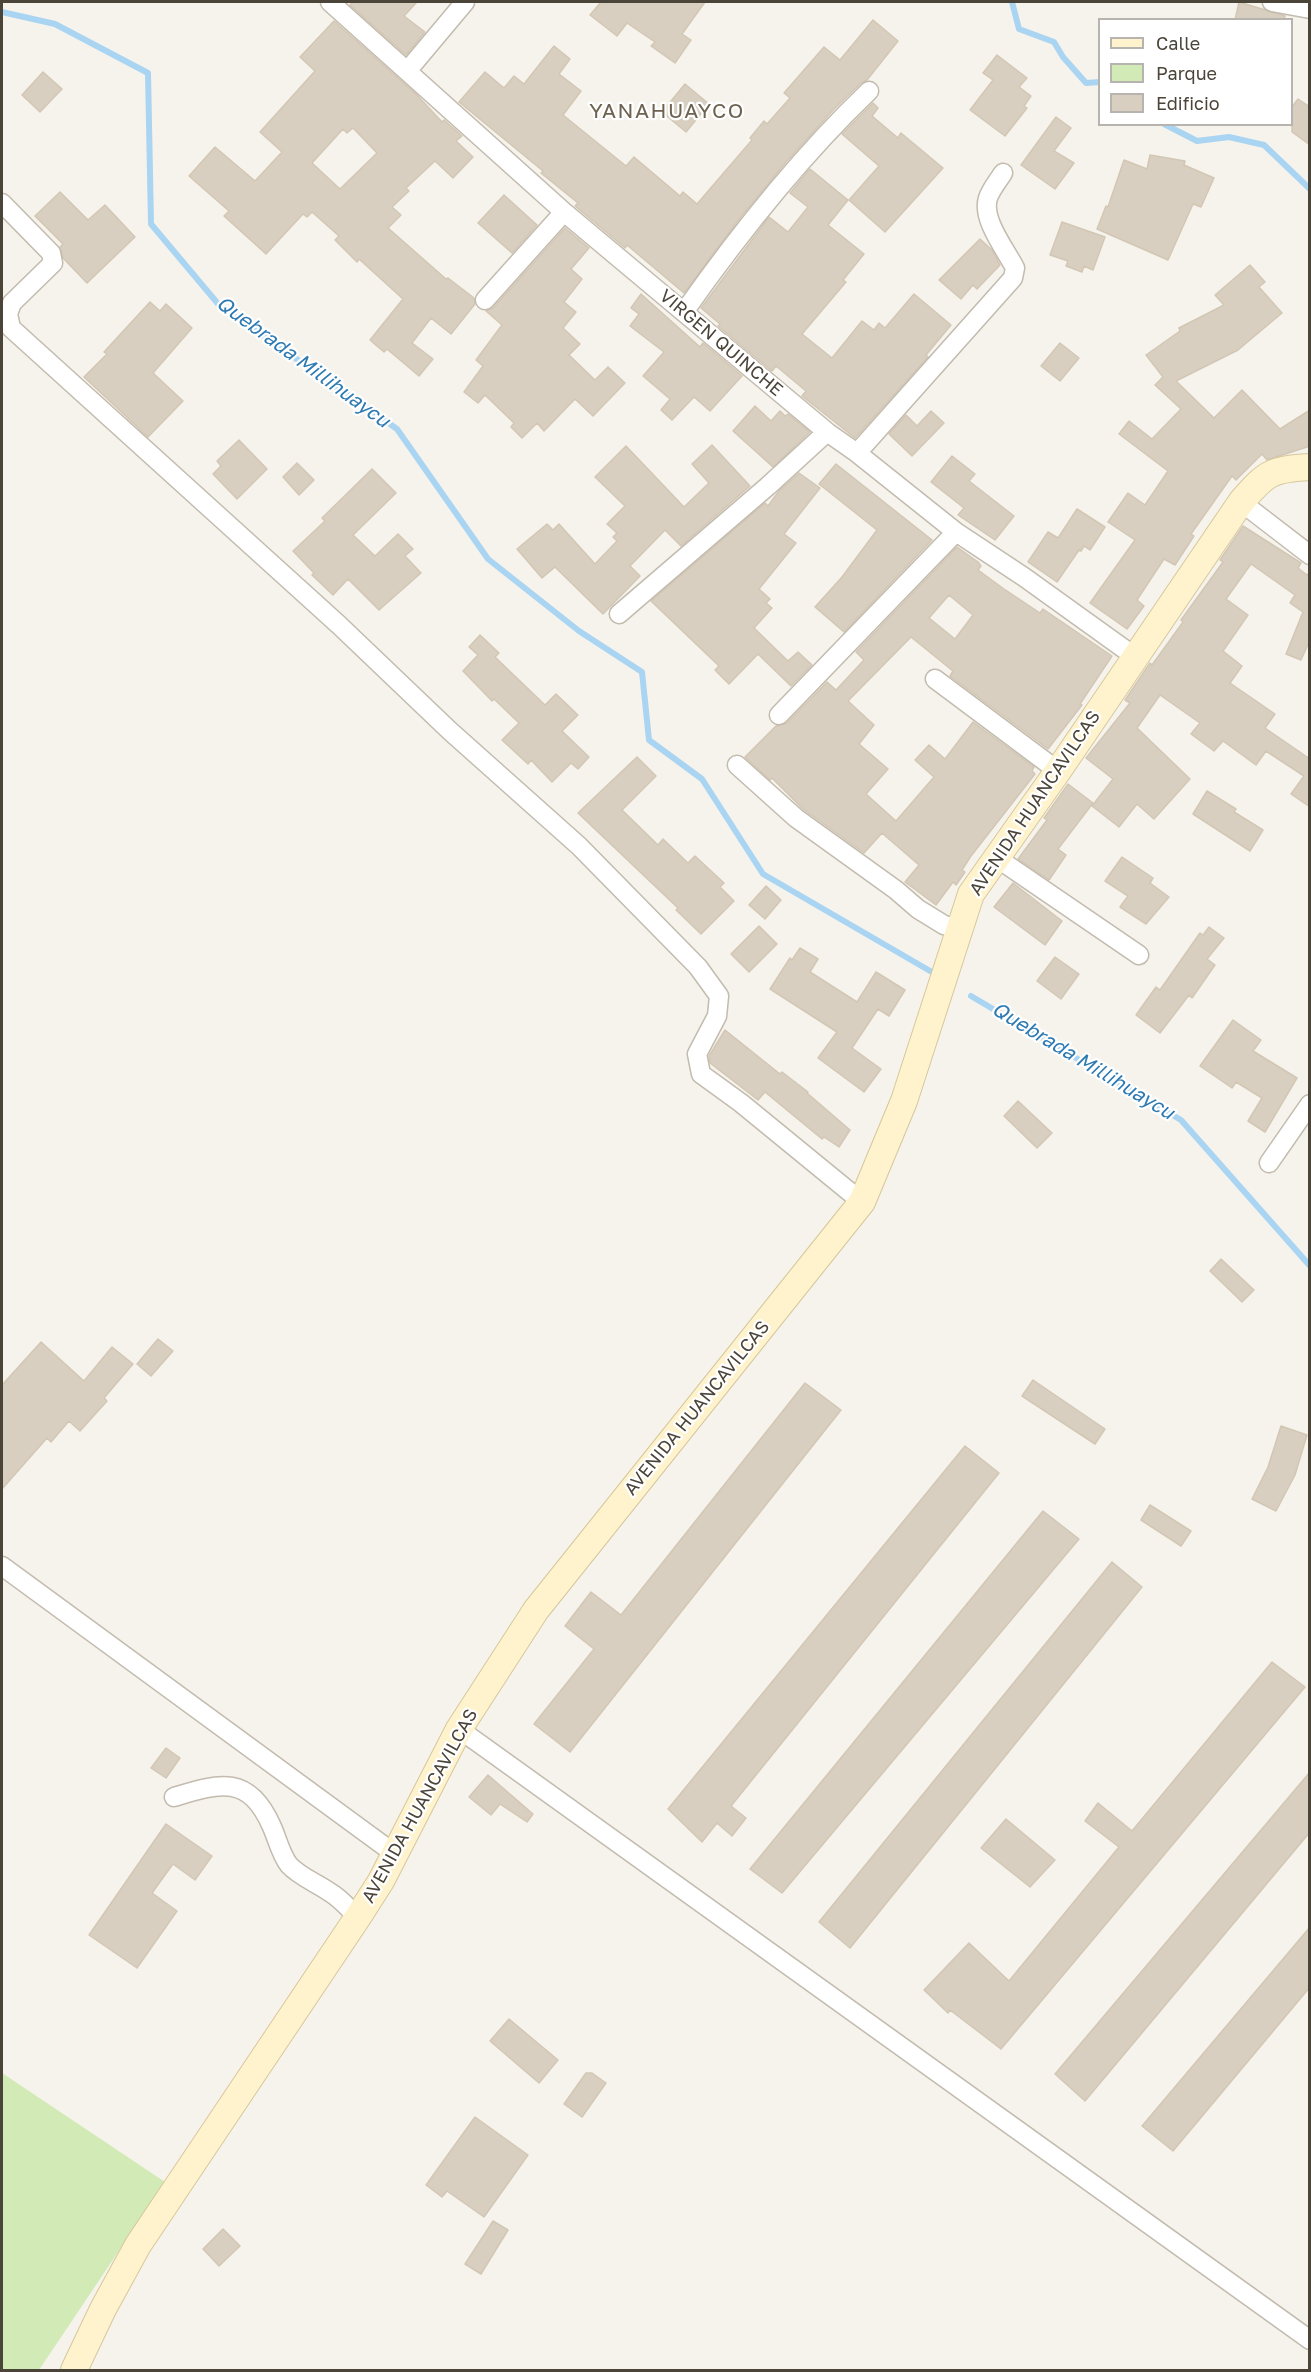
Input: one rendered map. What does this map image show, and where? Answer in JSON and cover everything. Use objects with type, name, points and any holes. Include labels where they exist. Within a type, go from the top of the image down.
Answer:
[{"type":"street","name":"VIRGEN QUINCHE","points":[[330,2],[564,212],[827,432],[956,532],[1024,577],[1134,656]]},
{"type":"street","points":[[408,70],[465,2]]},
{"type":"street","points":[[1272,2],[1310,9]]},
{"type":"street","points":[[684,312],[726,253],[802,161],[833,125],[869,91]]},
{"type":"street","points":[[857,453],[1013,278],[1015,268],[991,224],[987,204],[988,196],[1002,173]]},
{"type":"street","points":[[2,203],[51,253],[53,263],[12,303],[8,314],[11,328],[339,625],[450,731],[579,846],[690,959],[719,996],[717,1016],[697,1054],[701,1074],[741,1103],[862,1202]]},
{"type":"street","points":[[485,300],[564,212]]},
{"type":"street","points":[[619,614],[827,432]]},
{"type":"street","name":"AVENIDA HUANCAVILCAS","points":[[74,2370],[103,2309],[138,2245],[358,1917],[395,1854],[459,1729],[536,1610],[862,1202],[904,1101],[971,894],[1058,771],[1240,502],[1262,478],[1282,468],[1310,467]]},
{"type":"street","points":[[1240,502],[1310,555]]},
{"type":"street","points":[[779,716],[956,532]]},
{"type":"street","points":[[934,679],[1058,771]]},
{"type":"street","points":[[737,765],[796,818],[896,890],[918,909],[944,925],[959,929]]},
{"type":"street","points":[[997,858],[1139,956]]},
{"type":"street","points":[[1269,1163],[1310,1104]]},
{"type":"street","points":[[2,1566],[395,1854]]},
{"type":"street","points":[[459,1729],[1310,2340]]},
{"type":"street","points":[[174,1797],[222,1784],[239,1788],[254,1799],[268,1817],[288,1864],[304,1877],[332,1893],[358,1917]]},
{"type":"green space","points":[[2,2073],[165,2182],[39,2370],[2,2370]]},
{"type":"building","points":[[353,2],[417,2],[404,16],[425,32],[406,55],[350,5]]},
{"type":"building","points":[[601,2],[705,2],[682,34],[691,40],[675,63],[651,46],[655,42],[627,23],[617,36],[590,15]]},
{"type":"building","points":[[1239,2],[1285,16],[1284,18],[1235,18]]},
{"type":"building","points":[[873,20],[898,41],[867,80],[835,108],[786,162],[740,218],[684,293],[627,245],[625,248],[575,206],[578,203],[541,173],[543,171],[459,102],[485,72],[504,88],[514,76],[524,84],[554,46],[570,59],[559,74],[581,91],[563,115],[626,166],[634,157],[680,196],[683,192],[697,204],[752,140],[750,138],[764,121],[767,124],[790,98],[784,93],[824,47],[840,60]]},
{"type":"building","points":[[334,21],[416,94],[442,122],[444,120],[462,136],[456,141],[473,157],[453,178],[435,161],[406,188],[409,191],[392,207],[401,215],[388,228],[446,279],[448,278],[474,298],[475,304],[451,334],[431,318],[412,343],[433,359],[419,376],[387,349],[384,352],[370,340],[403,299],[359,259],[357,262],[335,240],[339,236],[312,212],[307,217],[303,214],[266,254],[224,216],[229,211],[189,176],[215,147],[255,181],[282,152],[260,132],[315,71],[300,57]],"holes":[[[353,128],[377,153],[340,189],[312,163],[343,129],[347,133]]]},
{"type":"building","points":[[997,55],[1027,78],[1019,87],[1031,96],[1024,106],[1027,108],[1005,136],[970,110],[993,80],[983,73]]},
{"type":"building","points":[[43,72],[62,89],[40,112],[22,95]]},
{"type":"building","points":[[685,84],[709,104],[686,132],[662,112]]},
{"type":"building","points":[[1298,99],[1310,107],[1310,145],[1292,132],[1293,106]]},
{"type":"building","points":[[873,103],[878,108],[872,116],[898,138],[901,133],[943,168],[885,232],[849,200],[879,166],[842,134]]},
{"type":"building","points":[[1056,117],[1071,128],[1054,151],[1074,163],[1055,189],[1021,165]]},
{"type":"building","points":[[1150,155],[1185,161],[1184,165],[1214,178],[1201,207],[1193,204],[1168,260],[1097,229],[1106,206],[1108,207],[1124,160],[1147,169]]},
{"type":"building","points":[[810,169],[848,200],[828,225],[864,254],[843,280],[846,282],[802,334],[832,358],[862,321],[874,330],[879,323],[885,328],[914,294],[951,325],[926,355],[928,357],[855,438],[802,396],[806,391],[776,366],[772,371],[718,326],[720,324],[701,308],[769,217],[788,232],[808,207],[790,193]]},
{"type":"building","points":[[60,192],[88,220],[105,205],[135,237],[87,283],[63,258],[60,247],[63,244],[35,216]]},
{"type":"building","points":[[504,195],[537,225],[512,253],[478,223]]},
{"type":"building","points":[[1062,222],[1105,237],[1093,270],[1084,266],[1082,272],[1066,266],[1068,261],[1050,255]]},
{"type":"building","points":[[565,228],[589,248],[571,269],[582,279],[564,302],[576,312],[563,328],[580,344],[569,355],[595,380],[608,367],[625,383],[593,416],[575,399],[544,431],[537,423],[522,438],[511,427],[514,423],[485,395],[478,403],[464,392],[483,366],[476,360],[502,325],[486,311],[493,308]]},
{"type":"building","points":[[980,239],[992,250],[1000,265],[977,289],[973,285],[961,299],[939,280]]},
{"type":"building","points":[[1250,265],[1265,282],[1259,287],[1282,313],[1238,350],[1176,381],[1214,418],[1242,390],[1280,429],[1310,410],[1310,446],[1267,460],[1262,454],[1236,480],[1232,476],[1191,534],[1194,536],[1175,565],[1164,559],[1137,600],[1144,606],[1127,629],[1090,603],[1135,540],[1108,522],[1128,493],[1145,505],[1168,471],[1119,434],[1129,421],[1152,439],[1181,409],[1155,385],[1163,377],[1146,355],[1180,331],[1179,328],[1224,305],[1215,295]]},
{"type":"building","points":[[641,294],[700,347],[703,343],[742,376],[710,411],[694,397],[672,420],[661,410],[670,399],[643,376],[664,352],[630,326],[639,314],[631,308]]},
{"type":"building","points":[[150,302],[160,311],[166,304],[192,328],[153,373],[183,401],[148,437],[84,377],[107,354],[104,352]]},
{"type":"building","points":[[1060,343],[1079,358],[1060,381],[1041,366]]},
{"type":"building","points":[[755,406],[771,421],[780,411],[785,416],[788,414],[810,432],[773,467],[733,431]]},
{"type":"building","points":[[931,411],[944,423],[912,456],[889,434],[906,415],[917,426]]},
{"type":"building","points":[[239,440],[267,469],[237,499],[213,474],[221,466],[217,461]]},
{"type":"building","points":[[712,445],[750,486],[681,546],[665,530],[630,566],[640,576],[603,614],[555,567],[542,578],[517,549],[547,524],[553,530],[559,524],[595,564],[617,541],[613,537],[617,533],[607,524],[625,506],[595,477],[626,446],[684,507],[709,483],[692,464]]},
{"type":"building","points":[[952,456],[975,474],[969,481],[1014,516],[995,540],[958,515],[964,508],[931,482]]},
{"type":"building","points":[[297,463],[314,480],[299,495],[283,477]]},
{"type":"building","points":[[836,464],[932,540],[844,632],[815,607],[842,577],[877,530],[819,484]]},
{"type":"building","points":[[372,469],[396,493],[353,535],[375,556],[398,534],[413,549],[405,556],[421,573],[379,610],[348,579],[333,595],[312,575],[314,573],[293,551],[325,521],[322,518]]},
{"type":"building","points":[[799,473],[820,488],[784,534],[796,543],[759,589],[770,599],[766,603],[772,608],[754,628],[788,661],[798,652],[812,665],[791,686],[758,654],[729,684],[715,670],[719,666],[651,601],[765,503],[768,506],[779,491]]},
{"type":"building","points":[[1077,509],[1105,527],[1090,550],[1084,546],[1081,551],[1079,550],[1057,582],[1028,562],[1048,532],[1058,538]]},
{"type":"building","points":[[1243,526],[1301,563],[1298,568],[1307,575],[1310,572],[1310,640],[1301,660],[1286,654],[1303,612],[1290,603],[1295,595],[1251,564],[1226,599],[1248,615],[1223,651],[1242,666],[1230,683],[1275,714],[1265,728],[1310,759],[1310,807],[1291,794],[1304,776],[1266,751],[1256,765],[1223,741],[1214,751],[1191,734],[1200,723],[1160,695],[1137,728],[1190,779],[1154,819],[1137,804],[1119,827],[1092,806],[1113,779],[1086,758],[1130,703],[1125,700],[1150,663],[1152,665],[1183,622],[1181,620],[1223,562],[1220,560]]},
{"type":"building","points":[[957,547],[978,562],[981,566],[978,570],[1004,589],[1040,613],[1043,609],[1112,656],[1080,704],[1082,705],[1048,749],[950,676],[953,671],[911,637],[848,701],[874,725],[859,744],[888,769],[866,794],[896,821],[934,777],[915,760],[929,745],[945,759],[973,722],[1034,767],[1032,771],[1035,774],[971,856],[962,870],[965,872],[956,885],[953,882],[936,905],[905,882],[919,865],[882,833],[864,853],[803,809],[772,778],[770,780],[745,757],[776,726],[787,723],[827,682],[836,690],[864,660],[856,652]],"holes":[[[949,595],[973,615],[955,639],[929,618]]]},
{"type":"building","points":[[480,635],[499,653],[495,657],[545,705],[556,694],[578,715],[562,731],[589,757],[578,769],[571,763],[552,782],[531,760],[528,764],[502,740],[519,723],[494,699],[492,701],[463,671],[478,655],[469,647]]},
{"type":"building","points":[[637,757],[656,776],[622,810],[658,845],[663,839],[688,863],[695,856],[724,883],[720,887],[734,901],[701,934],[676,910],[678,908],[578,813]]},
{"type":"building","points":[[1068,784],[1093,803],[1058,849],[1066,855],[1049,880],[1018,859],[1047,820],[1044,818]]},
{"type":"building","points":[[1207,791],[1236,809],[1234,812],[1263,830],[1250,851],[1193,814]]},
{"type":"building","points":[[1122,857],[1153,878],[1150,883],[1169,897],[1146,924],[1120,907],[1128,896],[1105,881]]},
{"type":"building","points":[[1013,883],[1062,921],[1045,945],[994,907]]},
{"type":"building","points":[[766,886],[781,900],[765,919],[749,905]]},
{"type":"building","points":[[759,926],[777,944],[749,972],[731,954]]},
{"type":"building","points":[[1209,927],[1224,938],[1207,959],[1215,965],[1192,998],[1189,995],[1160,1033],[1136,1015],[1156,987],[1160,990],[1200,933],[1203,935]]},
{"type":"building","points":[[800,948],[818,959],[810,972],[857,1002],[876,972],[905,990],[889,1016],[878,1009],[852,1048],[881,1069],[864,1092],[818,1058],[837,1032],[770,989],[790,958],[792,960]]},
{"type":"building","points":[[1055,957],[1079,974],[1061,999],[1037,981]]},
{"type":"building","points":[[1233,1020],[1261,1040],[1253,1051],[1297,1078],[1265,1132],[1248,1121],[1262,1098],[1236,1082],[1232,1088],[1200,1066]]},
{"type":"building","points":[[725,1030],[780,1074],[782,1072],[808,1092],[850,1130],[839,1147],[824,1137],[822,1139],[765,1092],[758,1100],[710,1063],[709,1056]]},
{"type":"building","points":[[1018,1101],[1052,1133],[1037,1148],[1004,1116]]},
{"type":"building","points":[[1221,1259],[1254,1290],[1242,1302],[1210,1271]]},
{"type":"building","points":[[158,1339],[173,1351],[151,1376],[137,1364]]},
{"type":"building","points":[[41,1342],[84,1381],[112,1347],[133,1364],[104,1398],[107,1401],[80,1431],[69,1421],[51,1442],[47,1438],[2,1489],[2,1385]]},
{"type":"building","points":[[1033,1380],[1105,1429],[1095,1444],[1022,1396]]},
{"type":"building","points":[[805,1383],[841,1410],[570,1752],[534,1724],[594,1649],[565,1626],[591,1592],[621,1615]]},
{"type":"building","points":[[1281,1426],[1307,1435],[1295,1475],[1276,1511],[1252,1499],[1268,1467]]},
{"type":"building","points":[[965,1446],[999,1473],[731,1806],[746,1818],[732,1836],[717,1823],[702,1842],[668,1809]]},
{"type":"building","points":[[1150,1505],[1191,1531],[1181,1546],[1141,1520]]},
{"type":"building","points":[[1043,1511],[1079,1539],[782,1893],[750,1869]]},
{"type":"building","points":[[1112,1562],[1142,1587],[850,1948],[819,1922]]},
{"type":"building","points":[[1272,1662],[1305,1687],[1001,2049],[950,2010],[948,2013],[924,1990],[969,1943],[1009,1981],[1119,1847],[1085,1821],[1098,1803],[1132,1831]]},
{"type":"building","points":[[166,1748],[180,1758],[166,1778],[151,1768]]},
{"type":"building","points":[[1310,1772],[1310,1832],[1085,2101],[1055,2074]]},
{"type":"building","points":[[488,1775],[533,1814],[527,1822],[500,1804],[491,1815],[469,1797]]},
{"type":"building","points":[[1006,1819],[1055,1860],[1030,1887],[981,1848]]},
{"type":"building","points":[[166,1824],[212,1856],[195,1880],[173,1864],[152,1893],[177,1911],[137,1968],[89,1935]]},
{"type":"building","points":[[1310,1927],[1310,1987],[1173,2151],[1142,2126]]},
{"type":"building","points":[[509,2019],[558,2060],[539,2083],[490,2041]]},
{"type":"building","points":[[586,2073],[592,2073],[606,2083],[582,2117],[564,2104]]},
{"type":"building","points":[[475,2117],[528,2155],[484,2217],[447,2191],[442,2197],[426,2185]]},
{"type":"building","points":[[493,2221],[508,2230],[481,2274],[465,2264]]},
{"type":"building","points":[[223,2229],[240,2246],[219,2266],[203,2249]]},
{"type":"waterway","points":[[1012,2],[1019,29],[1054,42],[1063,57],[1086,83],[1098,82]]},
{"type":"waterway","name":"Quebrada Millihuaycu","points":[[2,12],[55,24],[148,73],[151,224],[219,305],[397,429],[488,559],[579,631],[642,672],[649,740],[702,779],[763,874],[937,975]]},
{"type":"waterway","points":[[1168,126],[1197,141],[1229,137],[1264,145],[1310,189]]},
{"type":"waterway","name":"Quebrada Millihuaycu","points":[[971,996],[1181,1120],[1310,1266]]},
{"type":"district","name":"YANAHUAYCO","points":[[667,111]]}]
